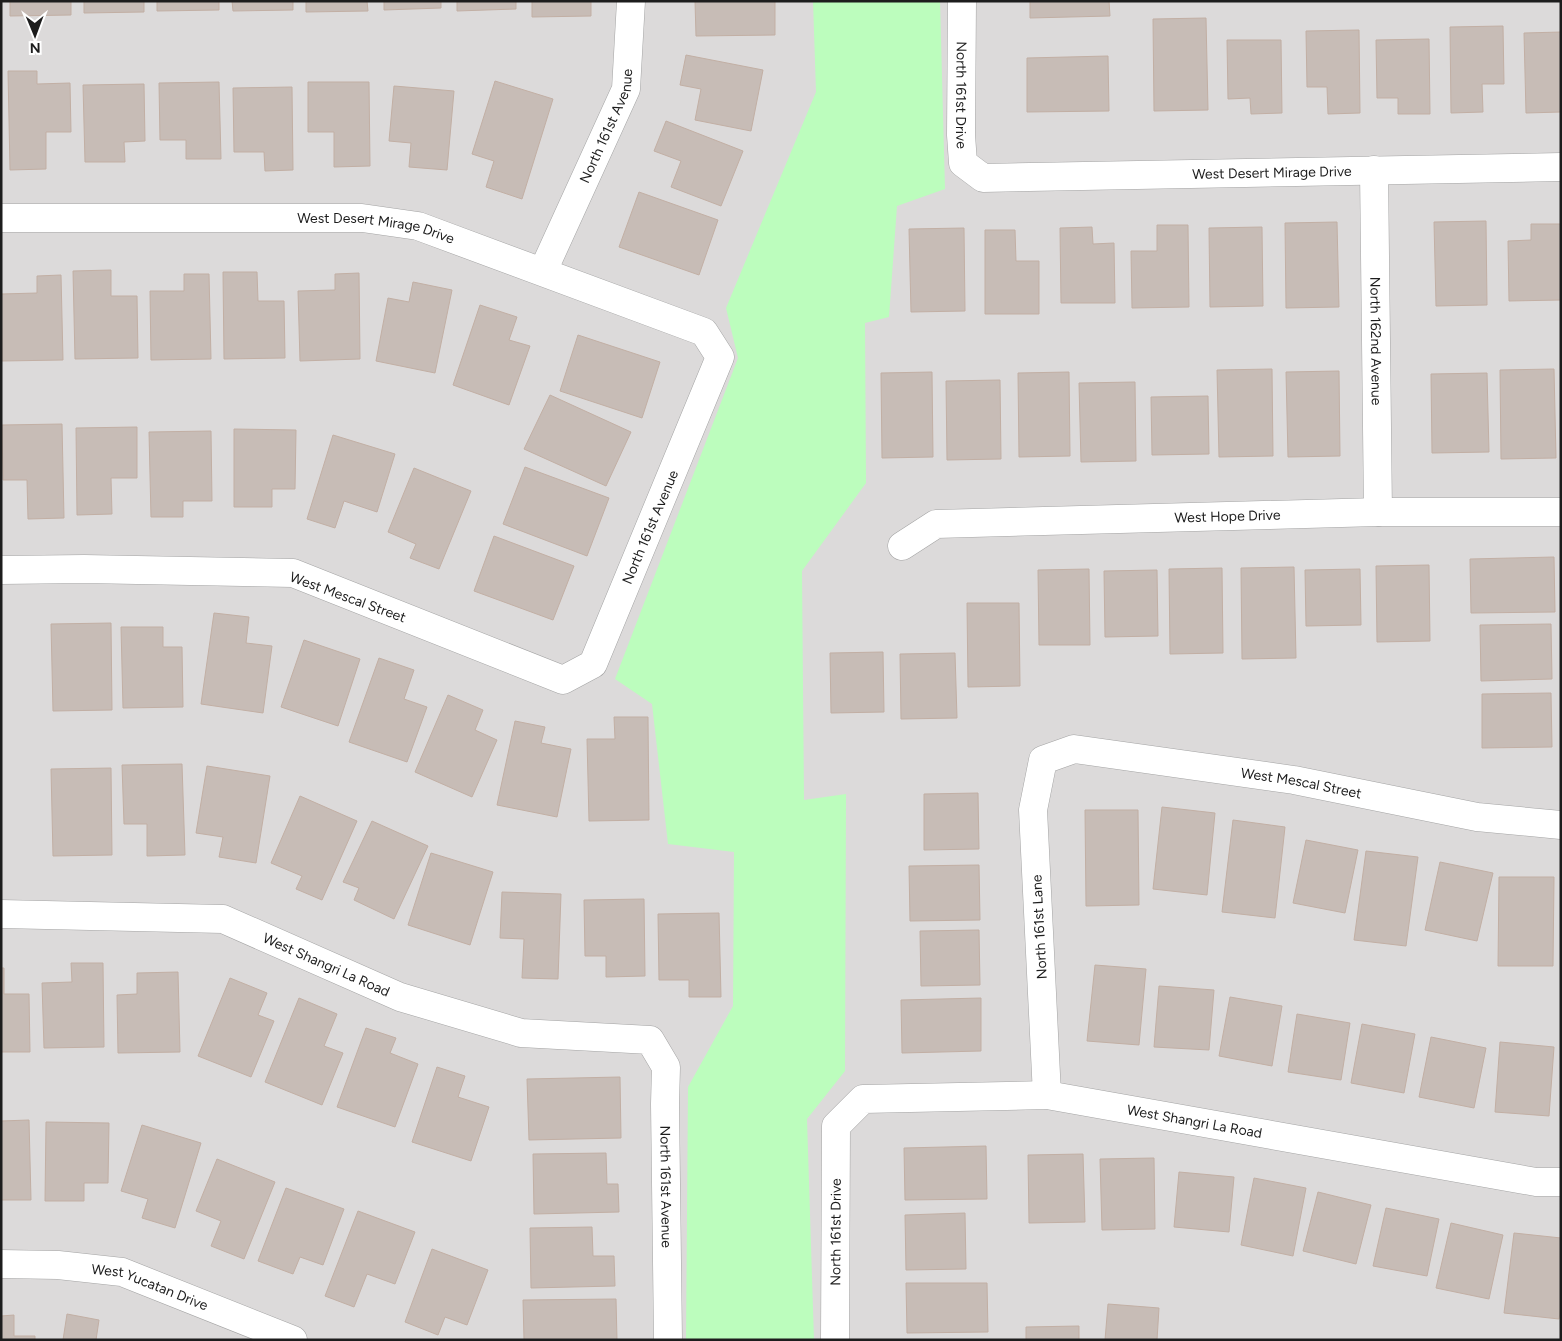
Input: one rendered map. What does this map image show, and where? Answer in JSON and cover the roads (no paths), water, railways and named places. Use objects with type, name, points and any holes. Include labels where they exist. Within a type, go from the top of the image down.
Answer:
[{"type":"street","name":"North 161st Avenue","points":[[543,272],[626,89],[631,1]]},
{"type":"street","name":"North 161st Drive","points":[[962,1],[961,135],[963,162],[983,178]]},
{"type":"street","name":"West Desert Mirage Drive","points":[[983,178],[1561,167]]},
{"type":"street","name":"North 162nd Avenue","points":[[1374,170],[1378,512]]},
{"type":"street","name":"West Desert Mirage Drive","points":[[1,218],[362,218],[418,226],[704,332],[720,357]]},
{"type":"street","name":"North 161st Avenue","points":[[563,680],[593,664],[720,357]]},
{"type":"street","name":"West Hope Drive","points":[[902,546],[936,524],[1378,512],[1561,512]]},
{"type":"street","name":"West Mescal Street","points":[[1,570],[84,569],[293,573],[563,680]]},
{"type":"street","name":"West Mescal Street","points":[[1043,760],[1074,749],[1294,780],[1477,817],[1561,824]]},
{"type":"street","name":"North 161st Lane","points":[[1043,760],[1033,810],[1047,1095]]},
{"type":"street","name":"West Shangri La Road","points":[[1,914],[223,919],[400,997],[521,1033],[650,1040]]},
{"type":"street","name":"North 161st Avenue","points":[[650,1040],[666,1067],[668,1340]]},
{"type":"street","name":"West Shangri La Road","points":[[836,1126],[863,1099],[1047,1095],[1536,1182],[1561,1182]]},
{"type":"street","name":"North 161st Drive","points":[[835,1340],[836,1126]]},
{"type":"street","name":"West Yucatan Drive","points":[[1,1264],[58,1265],[122,1272],[293,1340]]}]
